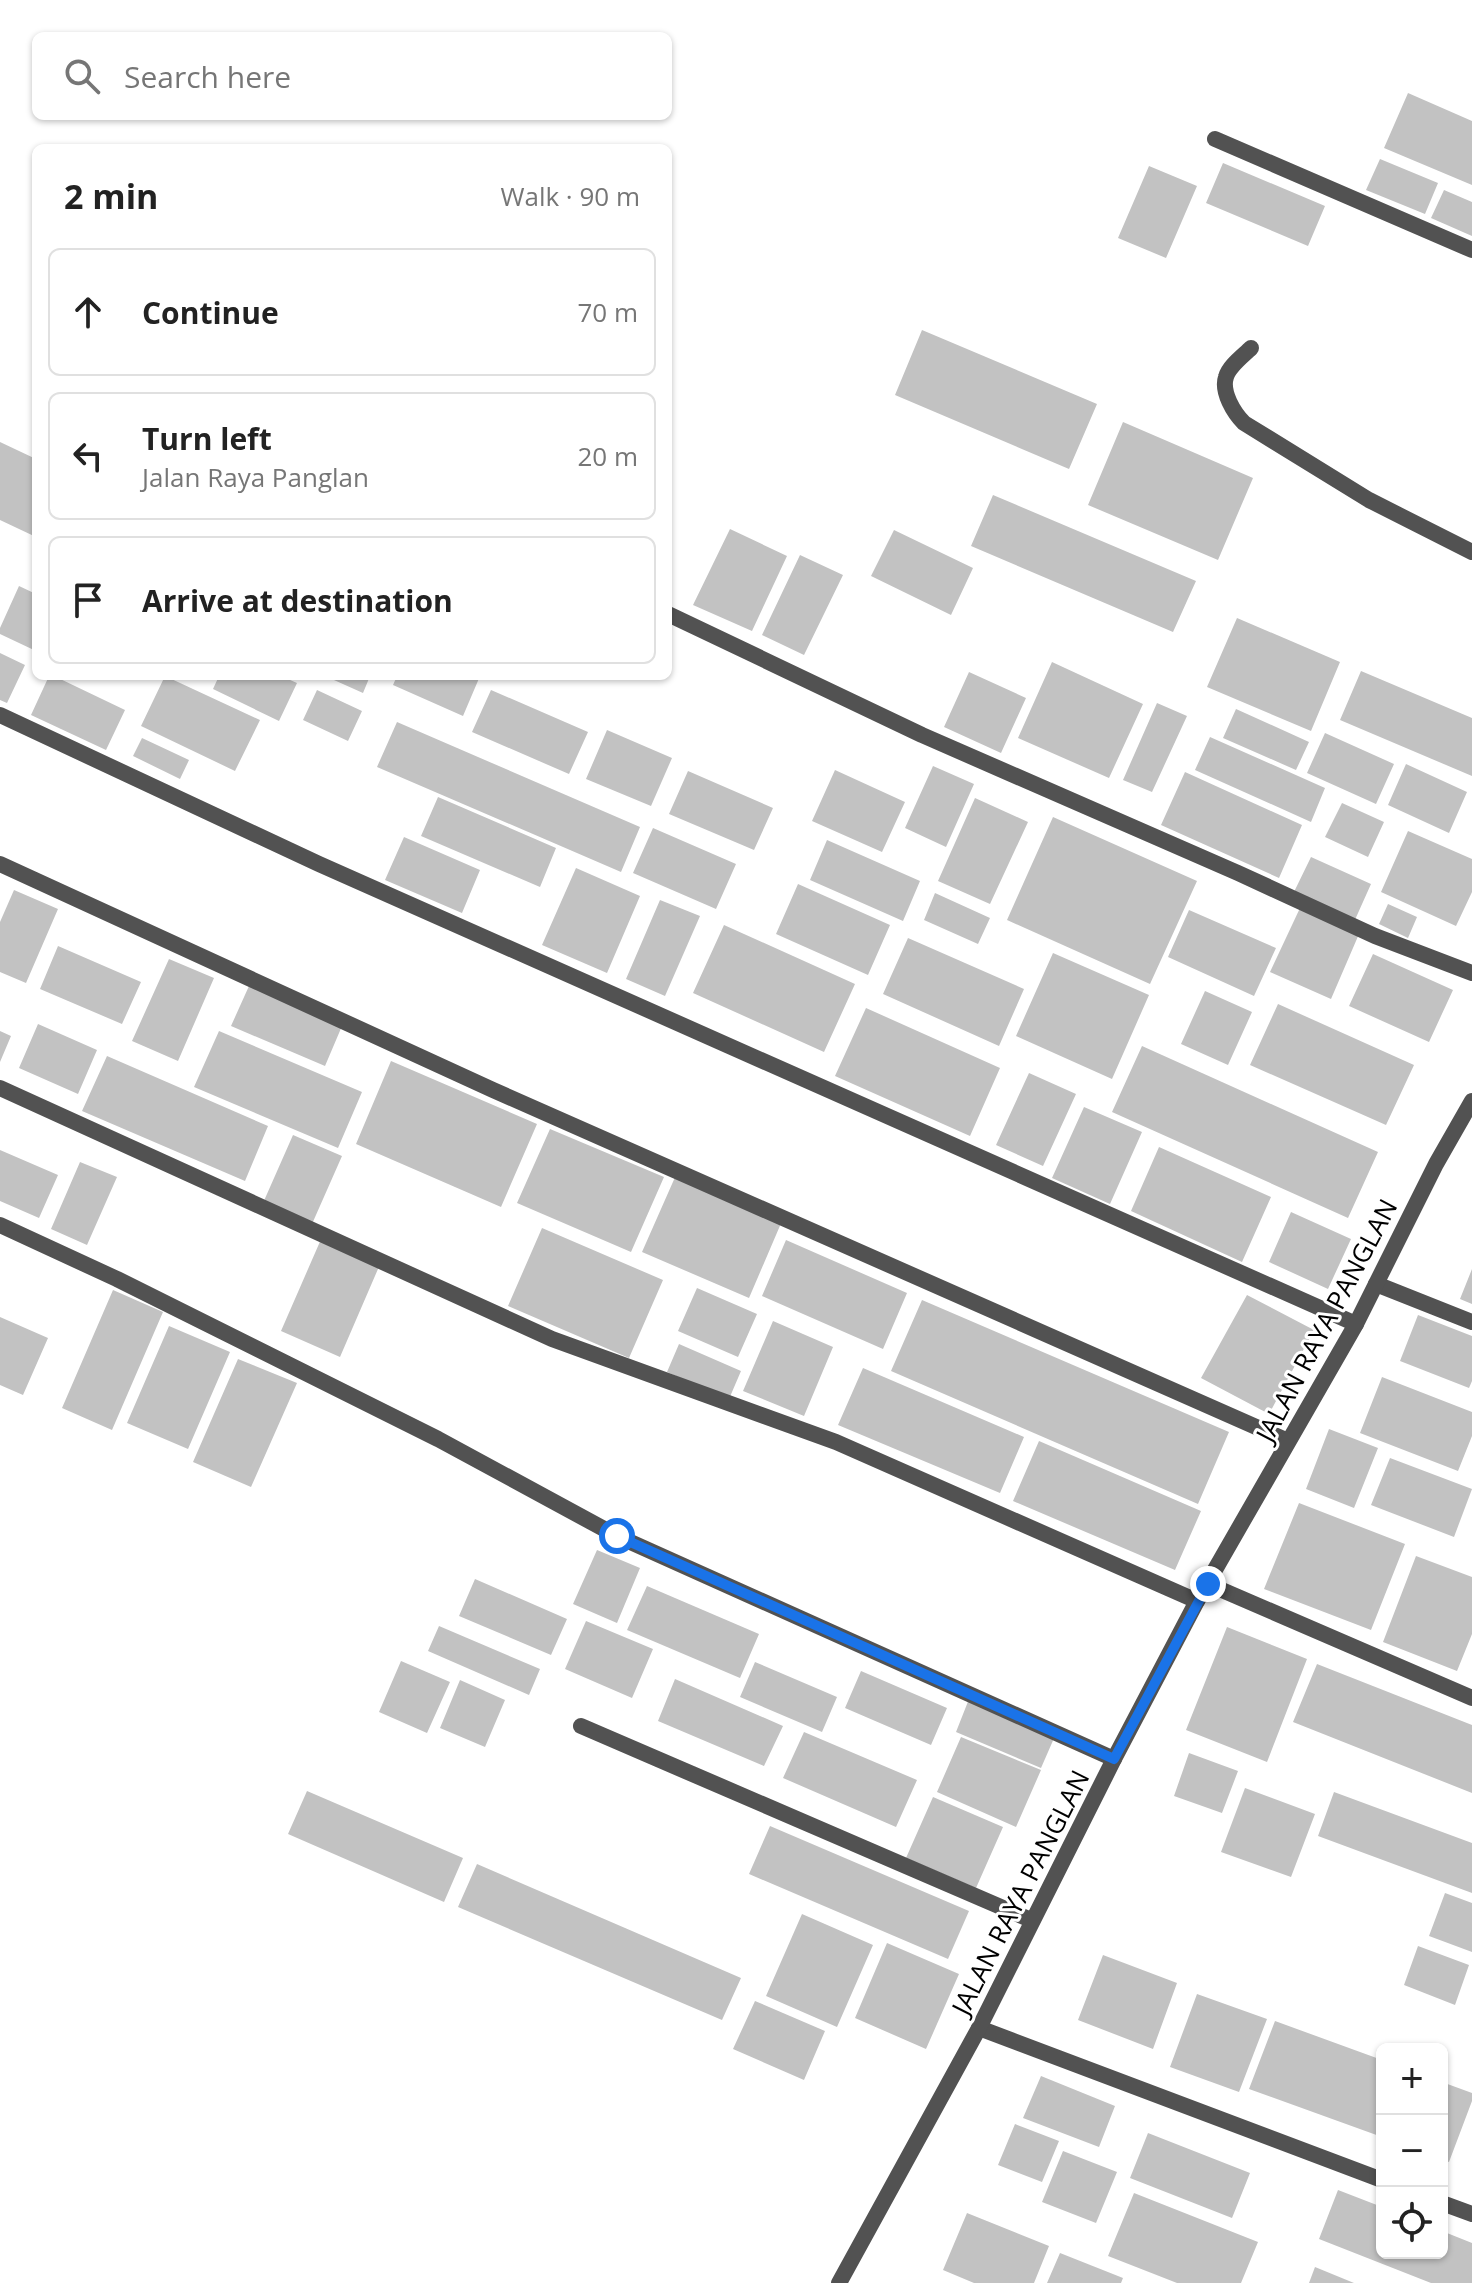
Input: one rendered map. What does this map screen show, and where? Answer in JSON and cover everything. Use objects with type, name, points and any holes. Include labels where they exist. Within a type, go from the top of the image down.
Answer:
[{"type":"street","points":[[1215,139],[1472,250]]},
{"type":"street","points":[[1251,348],[1225,379],[1230,404],[1244,423],[1369,500],[1472,552]]},
{"type":"street","points":[[672,616],[922,735],[1375,936],[1472,973]]},
{"type":"street","points":[[0,715],[319,864],[1356,1324]]},
{"type":"street","points":[[0,864],[493,1090],[1288,1441]]},
{"type":"street","points":[[0,1088],[552,1339],[836,1442],[1197,1601]]},
{"type":"street","name":"JALAN RAYA PANGLAN","points":[[841,2282],[979,2028],[1031,1920],[1197,1601],[1356,1324],[1436,1164],[1472,1101]]},
{"type":"street","points":[[0,1225],[117,1279],[438,1439],[617,1536],[1114,1759]]},
{"type":"street","points":[[1376,1284],[1472,1322]]},
{"type":"street","points":[[1208,1584],[1472,1698]]},
{"type":"street","points":[[581,1726],[1031,1920]]},
{"type":"street","points":[[979,2028],[1376,2178]]},
{"type":"street","points":[[1448,2205],[1472,2214]]},
{"type":"building","points":[[1408,93],[1472,121],[1472,185],[1384,148]]},
{"type":"building","points":[[1380,159],[1438,183],[1425,214],[1366,190]]},
{"type":"building","points":[[1223,163],[1325,206],[1308,246],[1206,203]]},
{"type":"building","points":[[1149,166],[1197,186],[1166,258],[1118,238]]},
{"type":"building","points":[[1444,190],[1472,202],[1472,236],[1431,218]]},
{"type":"building","points":[[922,330],[1097,404],[1069,469],[895,395]]},
{"type":"building","points":[[1123,422],[1253,478],[1218,560],[1088,505]]},
{"type":"building","points":[[0,442],[32,457],[32,535],[0,520]]},
{"type":"building","points":[[993,495],[1196,581],[1173,632],[971,546]]},
{"type":"building","points":[[730,529],[787,556],[752,631],[693,605]]},
{"type":"building","points":[[894,530],[973,568],[951,615],[871,576]]},
{"type":"building","points":[[800,555],[843,575],[804,655],[762,635]]},
{"type":"building","points":[[19,586],[32,592],[32,649],[0,634]]},
{"type":"building","points":[[1237,618],[1340,662],[1311,731],[1207,687]]},
{"type":"building","points":[[0,653],[25,665],[7,703],[0,700]]},
{"type":"building","points":[[1052,662],[1143,704],[1109,778],[1018,738]]},
{"type":"building","points":[[1361,671],[1472,718],[1472,776],[1340,720]]},
{"type":"building","points":[[969,672],[1026,698],[1001,753],[944,727]]},
{"type":"building","points":[[47,680],[62,680],[125,710],[106,750],[31,715]]},
{"type":"building","points":[[163,680],[174,680],[260,720],[235,771],[141,726]]},
{"type":"building","points":[[217,680],[290,680],[297,683],[279,721],[213,689]]},
{"type":"building","points":[[334,680],[368,680],[363,693]]},
{"type":"building","points":[[395,680],[478,680],[463,716],[393,685]]},
{"type":"building","points":[[317,690],[362,711],[348,741],[303,720]]},
{"type":"building","points":[[491,690],[588,732],[569,774],[472,732]]},
{"type":"building","points":[[1157,703],[1187,716],[1152,792],[1123,780]]},
{"type":"building","points":[[1236,709],[1309,742],[1296,770],[1223,738]]},
{"type":"building","points":[[397,722],[640,827],[621,872],[377,767]]},
{"type":"building","points":[[607,730],[672,758],[651,806],[586,779]]},
{"type":"building","points":[[1325,733],[1394,764],[1376,804],[1307,773]]},
{"type":"building","points":[[1210,737],[1325,788],[1311,822],[1195,770]]},
{"type":"building","points":[[142,738],[189,760],[180,779],[133,756]]},
{"type":"building","points":[[1406,764],[1467,792],[1449,833],[1388,805]]},
{"type":"building","points":[[933,766],[974,784],[946,847],[905,828]]},
{"type":"building","points":[[835,770],[905,802],[882,852],[812,821]]},
{"type":"building","points":[[688,771],[773,808],[754,850],[669,814]]},
{"type":"building","points":[[1185,772],[1302,825],[1279,878],[1161,825]]},
{"type":"building","points":[[438,797],[556,848],[540,887],[421,836]]},
{"type":"building","points":[[975,798],[1028,822],[990,904],[938,881]]},
{"type":"building","points":[[1342,803],[1384,822],[1368,857],[1325,837]]},
{"type":"building","points":[[1053,817],[1197,881],[1150,984],[1007,920]]},
{"type":"building","points":[[653,828],[736,864],[716,909],[633,873]]},
{"type":"building","points":[[1408,831],[1472,859],[1472,892],[1456,926],[1381,892]]},
{"type":"building","points":[[404,837],[480,870],[462,913],[385,880]]},
{"type":"building","points":[[827,840],[920,881],[903,921],[810,880]]},
{"type":"building","points":[[1311,857],[1371,884],[1354,922],[1293,894]]},
{"type":"building","points":[[576,868],[640,896],[607,973],[542,945]]},
{"type":"building","points":[[798,884],[890,925],[868,975],[776,934]]},
{"type":"building","points":[[14,890],[58,909],[26,983],[0,972],[0,922]]},
{"type":"building","points":[[935,893],[990,918],[978,944],[924,920]]},
{"type":"building","points":[[660,900],[700,916],[665,996],[626,979]]},
{"type":"building","points":[[1388,904],[1417,917],[1408,938],[1379,924]]},
{"type":"building","points":[[1300,908],[1359,934],[1331,999],[1270,972]]},
{"type":"building","points":[[1189,910],[1276,948],[1254,996],[1168,957]]},
{"type":"building","points":[[724,925],[855,984],[824,1052],[693,993]]},
{"type":"building","points":[[908,938],[1024,989],[999,1046],[883,994]]},
{"type":"building","points":[[58,946],[141,982],[122,1024],[40,989]]},
{"type":"building","points":[[1053,953],[1149,995],[1112,1079],[1016,1036]]},
{"type":"building","points":[[1373,954],[1453,990],[1429,1042],[1349,1006]]},
{"type":"building","points":[[169,959],[214,978],[178,1061],[132,1041]]},
{"type":"building","points":[[249,986],[342,1026],[325,1066],[231,1026]]},
{"type":"building","points":[[1205,991],[1252,1012],[1228,1065],[1181,1044]]},
{"type":"building","points":[[1278,1004],[1414,1065],[1386,1125],[1250,1065]]},
{"type":"building","points":[[866,1008],[1000,1068],[970,1136],[835,1076]]},
{"type":"building","points":[[38,1024],[97,1050],[78,1094],[19,1068]]},
{"type":"building","points":[[0,1031],[11,1036],[0,1062]]},
{"type":"building","points":[[219,1031],[362,1092],[338,1148],[194,1087]]},
{"type":"building","points":[[1142,1046],[1378,1152],[1348,1218],[1112,1112]]},
{"type":"building","points":[[107,1056],[268,1126],[245,1181],[82,1111]]},
{"type":"building","points":[[391,1061],[537,1124],[501,1207],[356,1144]]},
{"type":"building","points":[[1029,1073],[1076,1094],[1043,1166],[996,1145]]},
{"type":"building","points":[[1084,1107],[1142,1132],[1110,1204],[1052,1178]]},
{"type":"building","points":[[550,1129],[664,1177],[631,1252],[517,1203]]},
{"type":"building","points":[[293,1135],[342,1156],[312,1224],[263,1203]]},
{"type":"building","points":[[1159,1147],[1271,1197],[1242,1262],[1131,1211]]},
{"type":"building","points":[[0,1150],[58,1175],[39,1218],[0,1201]]},
{"type":"building","points":[[80,1162],[117,1177],[87,1245],[51,1229]]},
{"type":"building","points":[[676,1175],[782,1221],[749,1298],[642,1252]]},
{"type":"building","points":[[1291,1212],[1351,1239],[1328,1289],[1269,1262]]},
{"type":"building","points":[[542,1228],[663,1280],[629,1358],[508,1306]]},
{"type":"building","points":[[322,1237],[381,1262],[340,1357],[281,1331]]},
{"type":"building","points":[[786,1240],[907,1293],[883,1349],[762,1296]]},
{"type":"building","points":[[1472,1269],[1472,1304],[1460,1299]]},
{"type":"building","points":[[697,1288],[757,1314],[738,1357],[678,1331]]},
{"type":"building","points":[[113,1290],[163,1312],[112,1430],[62,1408]]},
{"type":"building","points":[[1247,1295],[1314,1330],[1269,1414],[1201,1378]]},
{"type":"building","points":[[922,1300],[1229,1432],[1198,1504],[891,1371]]},
{"type":"building","points":[[1418,1315],[1472,1336],[1472,1381],[1469,1388],[1400,1361]]},
{"type":"building","points":[[0,1317],[48,1338],[23,1395],[0,1385]]},
{"type":"building","points":[[773,1321],[833,1347],[804,1416],[743,1391]]},
{"type":"building","points":[[169,1326],[230,1352],[188,1449],[127,1423]]},
{"type":"building","points":[[679,1344],[741,1371],[729,1399],[667,1372]]},
{"type":"building","points":[[238,1359],[297,1383],[251,1487],[193,1462]]},
{"type":"building","points":[[863,1368],[1024,1437],[1000,1493],[838,1425]]},
{"type":"building","points":[[1382,1377],[1472,1412],[1472,1436],[1458,1471],[1360,1433]]},
{"type":"building","points":[[1329,1429],[1378,1448],[1354,1508],[1306,1489]]},
{"type":"building","points":[[1039,1441],[1201,1511],[1175,1570],[1013,1501]]},
{"type":"building","points":[[1390,1458],[1472,1489],[1454,1537],[1371,1505]]},
{"type":"building","points":[[1299,1503],[1405,1544],[1371,1630],[1264,1589]]},
{"type":"building","points":[[597,1550],[640,1568],[617,1623],[573,1604]]},
{"type":"building","points":[[1416,1556],[1472,1577],[1472,1634],[1457,1671],[1383,1642]]},
{"type":"building","points":[[475,1579],[567,1619],[551,1655],[459,1616]]},
{"type":"building","points":[[647,1586],[759,1634],[740,1678],[627,1630]]},
{"type":"building","points":[[586,1621],[653,1649],[632,1698],[565,1669]]},
{"type":"building","points":[[439,1626],[540,1669],[529,1695],[428,1651]]},
{"type":"building","points":[[1227,1627],[1307,1659],[1267,1762],[1186,1730]]},
{"type":"building","points":[[401,1661],[450,1682],[427,1733],[379,1712]]},
{"type":"building","points":[[755,1662],[837,1697],[822,1732],[740,1697]]},
{"type":"building","points":[[1317,1664],[1472,1725],[1472,1793],[1293,1722]]},
{"type":"building","points":[[861,1671],[947,1708],[931,1745],[845,1708]]},
{"type":"building","points":[[675,1679],[783,1726],[764,1766],[658,1721]]},
{"type":"building","points":[[460,1680],[505,1700],[485,1747],[440,1728]]},
{"type":"building","points":[[969,1699],[1055,1736],[1041,1768],[956,1732]]},
{"type":"building","points":[[804,1732],[917,1780],[896,1827],[783,1778]]},
{"type":"building","points":[[961,1737],[1041,1770],[1016,1827],[937,1792]]},
{"type":"building","points":[[1189,1753],[1238,1771],[1222,1813],[1174,1796]]},
{"type":"building","points":[[1245,1788],[1315,1814],[1291,1877],[1221,1852]]},
{"type":"building","points":[[307,1791],[463,1858],[444,1902],[288,1834]]},
{"type":"building","points":[[1334,1792],[1472,1843],[1472,1893],[1318,1836]]},
{"type":"building","points":[[933,1797],[1003,1827],[976,1888],[906,1858]]},
{"type":"building","points":[[770,1826],[969,1911],[948,1959],[749,1874]]},
{"type":"building","points":[[477,1864],[741,1978],[722,2020],[458,1907]]},
{"type":"building","points":[[1445,1893],[1472,1903],[1472,1952],[1429,1936]]},
{"type":"building","points":[[802,1914],[873,1945],[837,2027],[766,1996]]},
{"type":"building","points":[[887,1943],[959,1974],[926,2049],[855,2018]]},
{"type":"building","points":[[1418,1946],[1469,1965],[1455,2005],[1404,1985]]},
{"type":"building","points":[[1103,1955],[1177,1983],[1153,2049],[1078,2020]]},
{"type":"building","points":[[1197,1994],[1267,2019],[1239,2092],[1170,2067]]},
{"type":"building","points":[[755,2001],[825,2031],[804,2080],[733,2049]]},
{"type":"building","points":[[1275,2021],[1376,2058],[1376,2135],[1249,2089]]},
{"type":"building","points":[[1041,2076],[1115,2106],[1099,2147],[1023,2118]]},
{"type":"building","points":[[1448,2084],[1472,2093],[1472,2101],[1449,2162]]},
{"type":"building","points":[[1015,2124],[1059,2141],[1042,2182],[998,2165]]},
{"type":"building","points":[[1148,2133],[1250,2173],[1232,2218],[1130,2178]]},
{"type":"building","points":[[1063,2151],[1117,2172],[1096,2223],[1042,2202]]},
{"type":"building","points":[[1338,2190],[1376,2205],[1376,2259],[1448,2259],[1448,2233],[1472,2243],[1472,2283],[1431,2283],[1319,2239]]},
{"type":"building","points":[[1134,2193],[1258,2242],[1241,2283],[1177,2283],[1108,2256]]},
{"type":"building","points":[[967,2213],[1049,2246],[1034,2283],[974,2283],[943,2270]]},
{"type":"building","points":[[1060,2253],[1123,2278],[1121,2283],[1047,2283]]},
{"type":"building","points":[[1315,2267],[1354,2283],[1309,2283]]},
{"type":"route","points":[[617,1536],[1114,1759],[1208,1584]]}]
